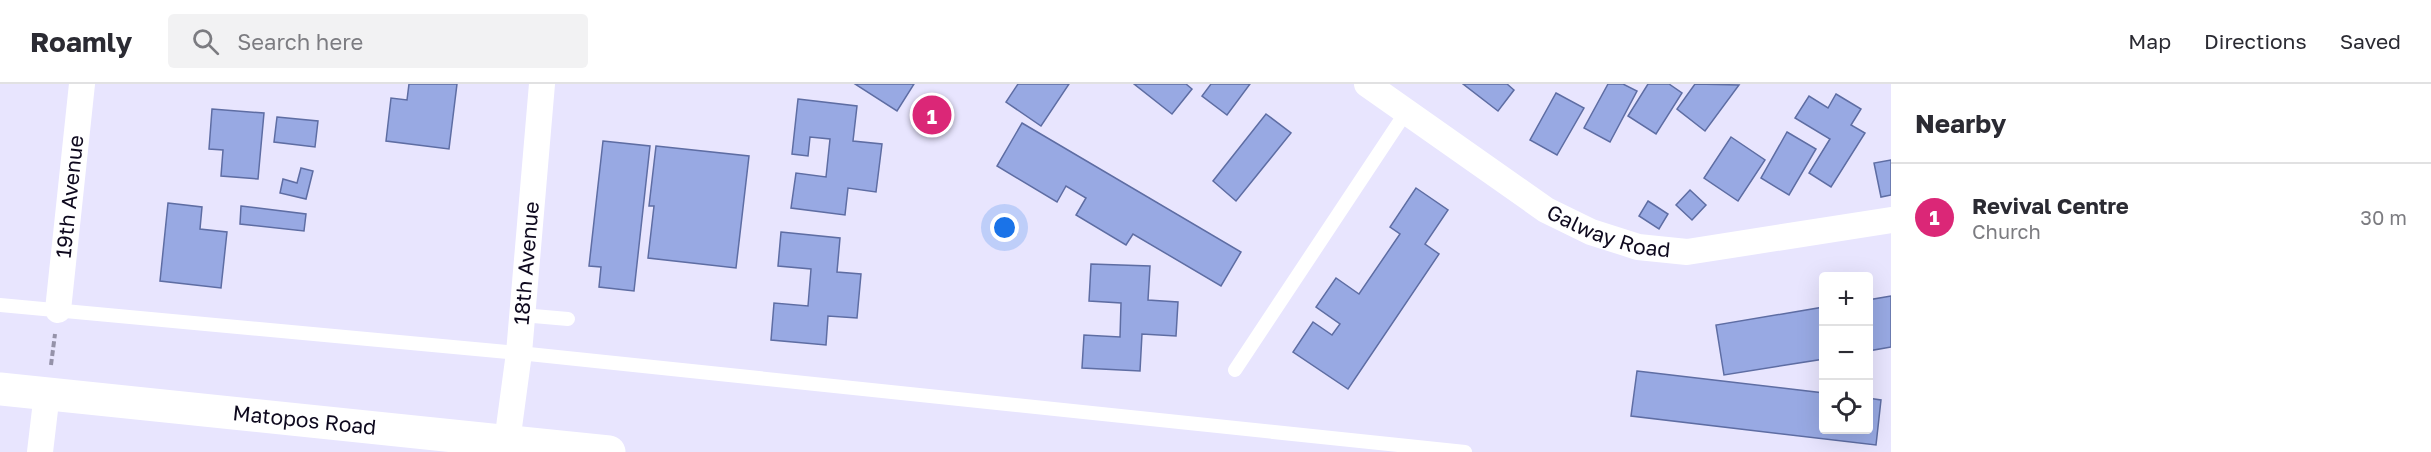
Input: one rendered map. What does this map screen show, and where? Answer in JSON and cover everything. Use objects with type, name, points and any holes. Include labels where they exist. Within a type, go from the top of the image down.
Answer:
[{"type":"main road","name":"Matopos Road","points":[[0,389],[609,452]]},
{"type":"street","name":"19th Avenue","points":[[58,310],[82,84]]},
{"type":"street","name":"18th Avenue","points":[[507,442],[519,353],[542,84]]},
{"type":"street","name":"Galway Road","points":[[1367,84],[1546,210],[1592,232],[1638,247],[1687,252],[1891,220]]},
{"type":"street","points":[[40,452],[47,393]]},
{"type":"lane","points":[[1235,370],[1406,112]]},
{"type":"lane","points":[[0,305],[519,353],[1465,452]]},
{"type":"lane","points":[[522,315],[567,319]]},
{"type":"path","points":[[47,393],[58,310]]},
{"type":"building","points":[[409,84],[457,84],[449,149],[386,141],[391,98],[407,100]]},
{"type":"building","points":[[855,84],[914,84],[897,111]]},
{"type":"building","points":[[1018,84],[1069,84],[1041,126],[1006,102]]},
{"type":"building","points":[[1134,84],[1186,84],[1192,89],[1172,114]]},
{"type":"building","points":[[1211,84],[1250,84],[1227,115],[1202,96]]},
{"type":"building","points":[[1463,84],[1507,84],[1514,90],[1498,111]]},
{"type":"building","points":[[1608,84],[1623,84],[1637,91],[1610,142],[1584,128]]},
{"type":"building","points":[[1648,84],[1669,84],[1682,93],[1656,134],[1628,116]]},
{"type":"building","points":[[1695,84],[1739,85],[1705,131],[1677,109]]},
{"type":"building","points":[[1556,93],[1584,108],[1557,155],[1530,140]]},
{"type":"building","points":[[1836,94],[1861,109],[1851,125],[1865,133],[1831,187],[1809,173],[1830,139],[1795,118],[1809,96],[1828,108]]},
{"type":"building","points":[[798,99],[857,106],[853,141],[882,144],[876,192],[848,188],[845,215],[791,208],[796,173],[826,177],[830,139],[810,137],[808,156],[792,154]]},
{"type":"building","points":[[212,109],[264,113],[258,179],[221,176],[223,150],[209,149]]},
{"type":"building","points":[[1266,114],[1291,133],[1236,201],[1213,181]]},
{"type":"building","points":[[277,117],[318,121],[315,147],[274,142]]},
{"type":"building","points":[[1022,123],[1241,252],[1221,286],[1133,234],[1126,245],[1076,215],[1086,198],[1066,186],[1057,202],[997,166]]},
{"type":"building","points":[[1787,132],[1816,149],[1789,195],[1761,178]]},
{"type":"building","points":[[1731,137],[1765,160],[1738,201],[1704,178]]},
{"type":"building","points":[[603,141],[650,146],[634,291],[599,287],[601,267],[589,266]]},
{"type":"building","points":[[656,146],[749,156],[736,268],[648,258],[654,206],[649,206]]},
{"type":"building","points":[[1891,160],[1891,195],[1881,197],[1874,163]]},
{"type":"building","points":[[301,168],[313,171],[306,199],[280,193],[283,179],[297,183]]},
{"type":"building","points":[[1416,188],[1448,210],[1425,244],[1439,254],[1348,389],[1293,352],[1313,322],[1332,335],[1340,324],[1316,307],[1336,278],[1359,294],[1400,234],[1390,227]]},
{"type":"building","points":[[1690,190],[1706,205],[1692,220],[1676,205]]},
{"type":"building","points":[[1648,201],[1668,214],[1659,229],[1639,216]]},
{"type":"building","points":[[168,203],[202,207],[200,229],[227,232],[221,288],[160,281]]},
{"type":"building","points":[[241,206],[306,214],[304,231],[240,224]]},
{"type":"building","points":[[781,232],[840,238],[837,272],[861,274],[857,318],[828,316],[826,345],[771,340],[774,303],[808,306],[811,269],[778,266]]},
{"type":"building","points":[[1091,264],[1150,266],[1148,300],[1178,302],[1176,336],[1142,334],[1140,371],[1082,368],[1084,335],[1120,337],[1121,303],[1089,301]]},
{"type":"building","points":[[1891,296],[1891,347],[1873,350],[1873,299]]},
{"type":"building","points":[[1819,308],[1819,360],[1724,375],[1716,325]]},
{"type":"building","points":[[1637,371],[1819,392],[1819,434],[1873,434],[1873,399],[1881,400],[1876,445],[1631,416]]},
{"type":"place","name":"Revival Centre","points":[[932,115]]}]
